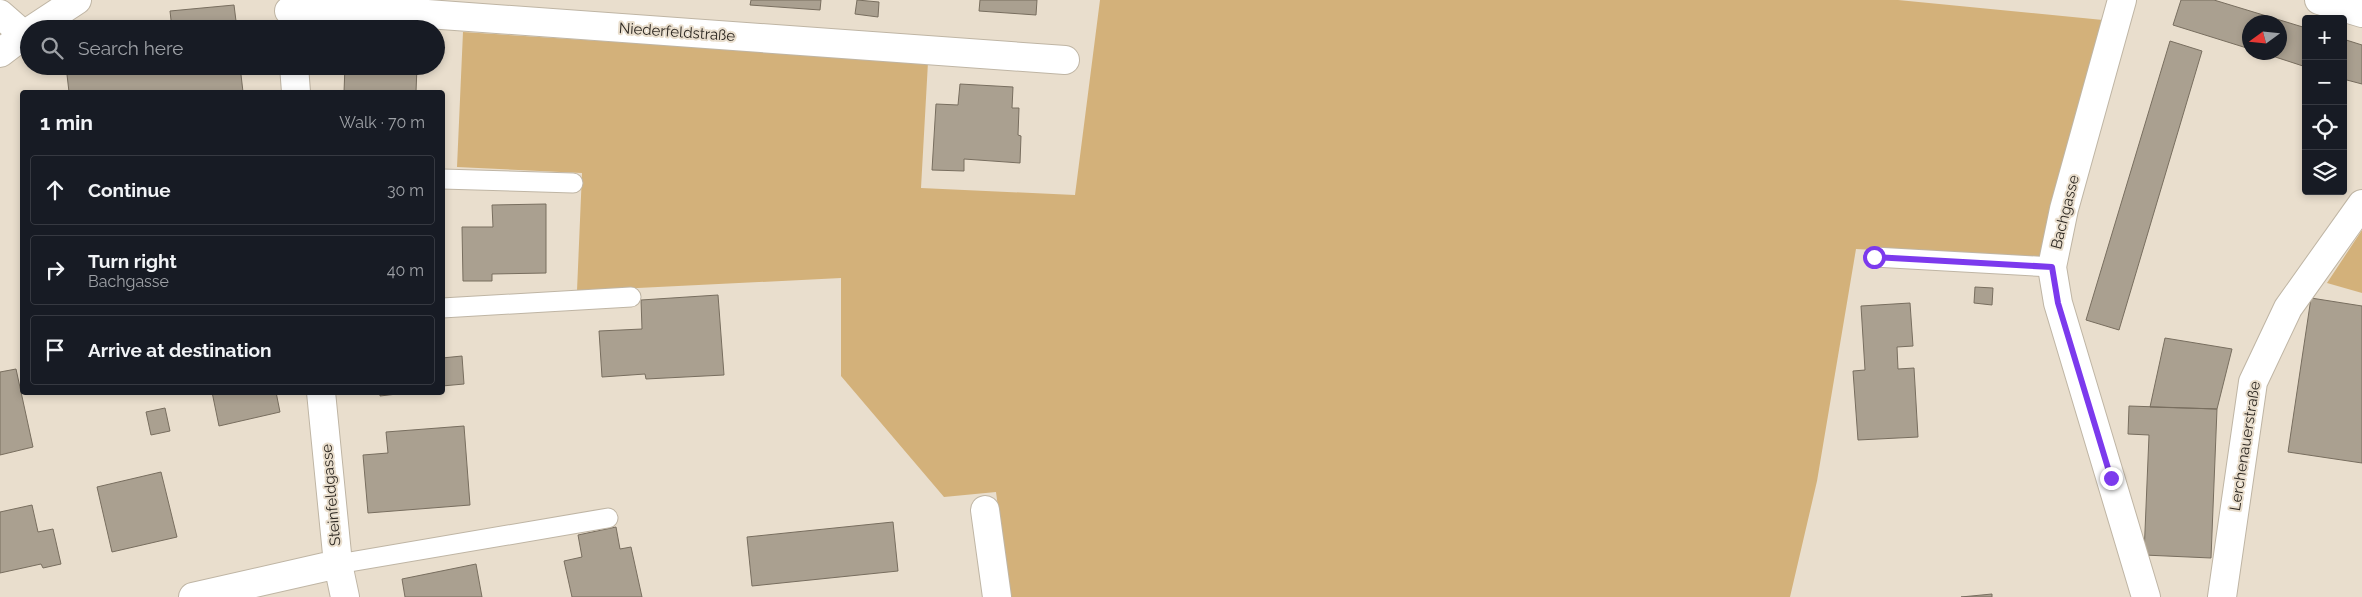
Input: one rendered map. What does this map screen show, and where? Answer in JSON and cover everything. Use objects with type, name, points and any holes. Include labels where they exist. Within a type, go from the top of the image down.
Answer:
[{"type":"street","points":[[46,20],[77,0]]},
{"type":"street","name":"Bachgasse","points":[[2122,0],[2064,210],[2052,267],[2058,303],[2146,597]]},
{"type":"street","points":[[2319,0],[2362,13]]},
{"type":"street","name":"Niederfeldstraße","points":[[288,13],[336,9],[386,11],[1065,60]]},
{"type":"street","points":[[0,14],[20,27]]},
{"type":"street","points":[[0,53],[20,38]]},
{"type":"street","points":[[295,75],[296,90]]},
{"type":"street","name":"Lerchenauerstraße","points":[[2222,597],[2253,382],[2288,308],[2362,204]]},
{"type":"street","name":"Steinfeldgasse","points":[[321,395],[338,564],[344,597]]},
{"type":"street","points":[[986,510],[997,597]]},
{"type":"street","points":[[193,597],[338,564]]},
{"type":"lane","points":[[445,179],[573,183]]},
{"type":"lane","points":[[1874,257],[2052,267]]},
{"type":"lane","points":[[445,308],[631,297]]},
{"type":"lane","points":[[338,564],[608,518]]},
{"type":"shaded area","points":[[1100,0],[1898,0],[2103,20],[2042,259],[1856,249],[1817,481],[1790,597],[1010,597],[996,492],[944,497],[841,376],[841,278],[577,291],[582,173],[457,167],[463,32],[928,62],[921,188],[1075,195]]},
{"type":"shaded area","points":[[2362,230],[2362,293],[2327,283]]},
{"type":"building","points":[[751,0],[821,0],[820,10],[750,5]]},
{"type":"building","points":[[857,0],[879,2],[878,17],[855,14]]},
{"type":"building","points":[[980,0],[1037,0],[1036,15],[979,11]]},
{"type":"building","points":[[2181,0],[2214,0],[2263,15],[2242,15],[2242,47],[2173,25]]},
{"type":"building","points":[[234,5],[236,20],[171,20],[170,11]]},
{"type":"building","points":[[2287,22],[2302,27],[2302,66],[2285,60],[2287,60]]},
{"type":"building","points":[[2347,40],[2362,45],[2362,84],[2347,80]]},
{"type":"building","points":[[2170,41],[2202,51],[2119,330],[2086,320]]},
{"type":"building","points":[[67,75],[241,75],[243,90],[69,90]]},
{"type":"building","points":[[345,75],[417,75],[416,90],[344,90]]},
{"type":"building","points":[[960,84],[1013,87],[1012,108],[1019,108],[1020,163],[964,159],[964,171],[932,170],[936,104],[958,105]]},
{"type":"building","points":[[546,204],[546,273],[492,274],[492,281],[463,281],[462,227],[493,227],[492,205]]},
{"type":"building","points":[[1975,287],[1993,288],[1992,305],[1974,303]]},
{"type":"building","points":[[718,295],[724,375],[646,379],[645,374],[602,377],[599,331],[642,329],[641,300]]},
{"type":"building","points":[[2311,298],[2362,306],[2362,463],[2288,452]]},
{"type":"building","points":[[1910,303],[1913,346],[1897,347],[1898,369],[1914,368],[1918,437],[1858,440],[1853,371],[1865,370],[1861,306]]},
{"type":"building","points":[[2165,338],[2232,349],[2217,409],[2150,407]]},
{"type":"building","points":[[462,356],[464,384],[445,386],[445,358]]},
{"type":"building","points":[[16,369],[20,395],[22,395],[33,447],[0,455],[0,372]]},
{"type":"building","points":[[213,395],[277,395],[280,412],[219,426]]},
{"type":"building","points":[[2129,406],[2217,409],[2211,558],[2144,555],[2149,435],[2128,434]]},
{"type":"building","points":[[165,408],[170,431],[151,435],[146,412]]},
{"type":"building","points":[[464,426],[470,505],[368,513],[363,455],[388,453],[386,432]]},
{"type":"building","points":[[161,472],[177,537],[112,552],[97,487]]},
{"type":"building","points":[[32,505],[38,532],[53,529],[61,564],[43,568],[41,564],[0,573],[0,512]]},
{"type":"building","points":[[893,522],[898,571],[752,586],[747,537]]},
{"type":"building","points":[[616,527],[620,549],[631,547],[642,597],[572,597],[564,561],[582,557],[578,535]]},
{"type":"building","points":[[476,564],[482,597],[405,597],[402,579]]},
{"type":"building","points":[[1992,594],[1992,597],[1961,597]]},
{"type":"route","points":[[1874,257],[2052,267],[2058,303],[2111,478]]}]
